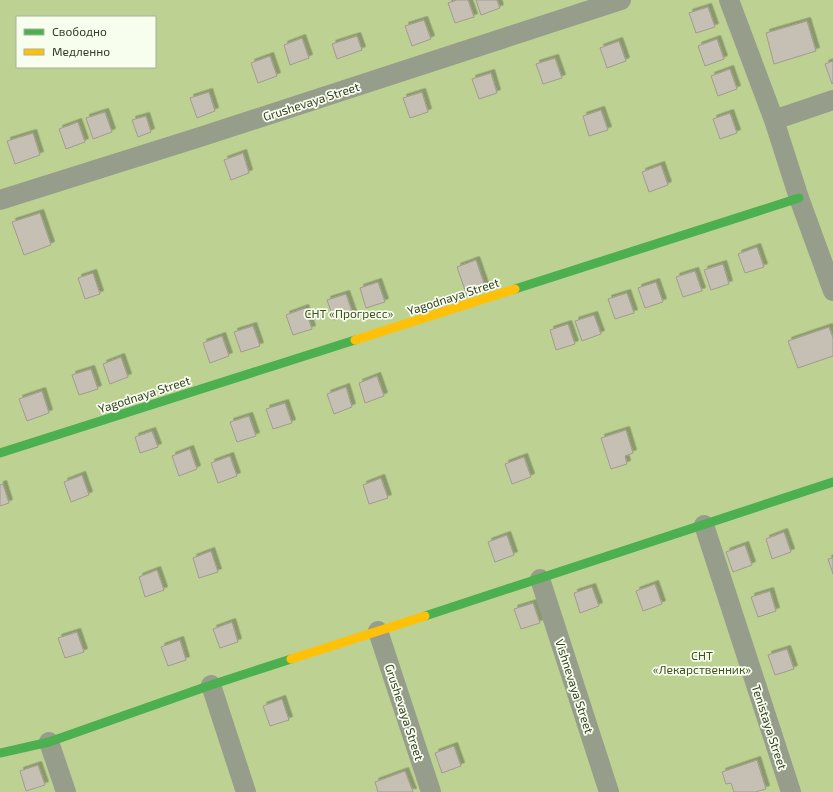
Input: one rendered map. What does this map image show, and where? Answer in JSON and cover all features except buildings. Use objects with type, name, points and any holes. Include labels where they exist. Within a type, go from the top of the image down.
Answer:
[{"type":"street","name":"Grushevaya Street","points":[[0,200],[200,138],[621,0]]},
{"type":"street","points":[[729,0],[774,120],[799,198],[833,291]]},
{"type":"street","points":[[774,120],[833,100]]},
{"type":"street","name":"Yagodnaya Street","points":[[0,453],[799,198]]},
{"type":"street","points":[[0,753],[49,742],[211,685],[540,579],[833,482]]},
{"type":"street","name":"Tenistaya Street","points":[[704,525],[791,792]]},
{"type":"street","name":"Vishnevaya Street","points":[[540,579],[610,792]]},
{"type":"street","name":"Grushevaya Street","points":[[378,631],[431,792]]},
{"type":"street","points":[[211,685],[246,792]]},
{"type":"street","points":[[49,742],[66,792]]},
{"type":"green space","name":"СНТ «Прогресс»","points":[[0,0],[833,0],[833,792],[0,792]]},
{"type":"traffic: fast","points":[[515,289],[799,198]]},
{"type":"traffic: fast","points":[[0,453],[355,340]]},
{"type":"traffic: fast","points":[[425,616],[833,482]]},
{"type":"traffic: fast","points":[[0,753],[49,742],[211,685],[291,659]]},
{"type":"traffic: slow","points":[[355,340],[515,289]]},
{"type":"traffic: slow","points":[[291,659],[425,616]]},
{"type":"park label","name":"СНТ «Лекарственник»","points":[[702,662]]}]
